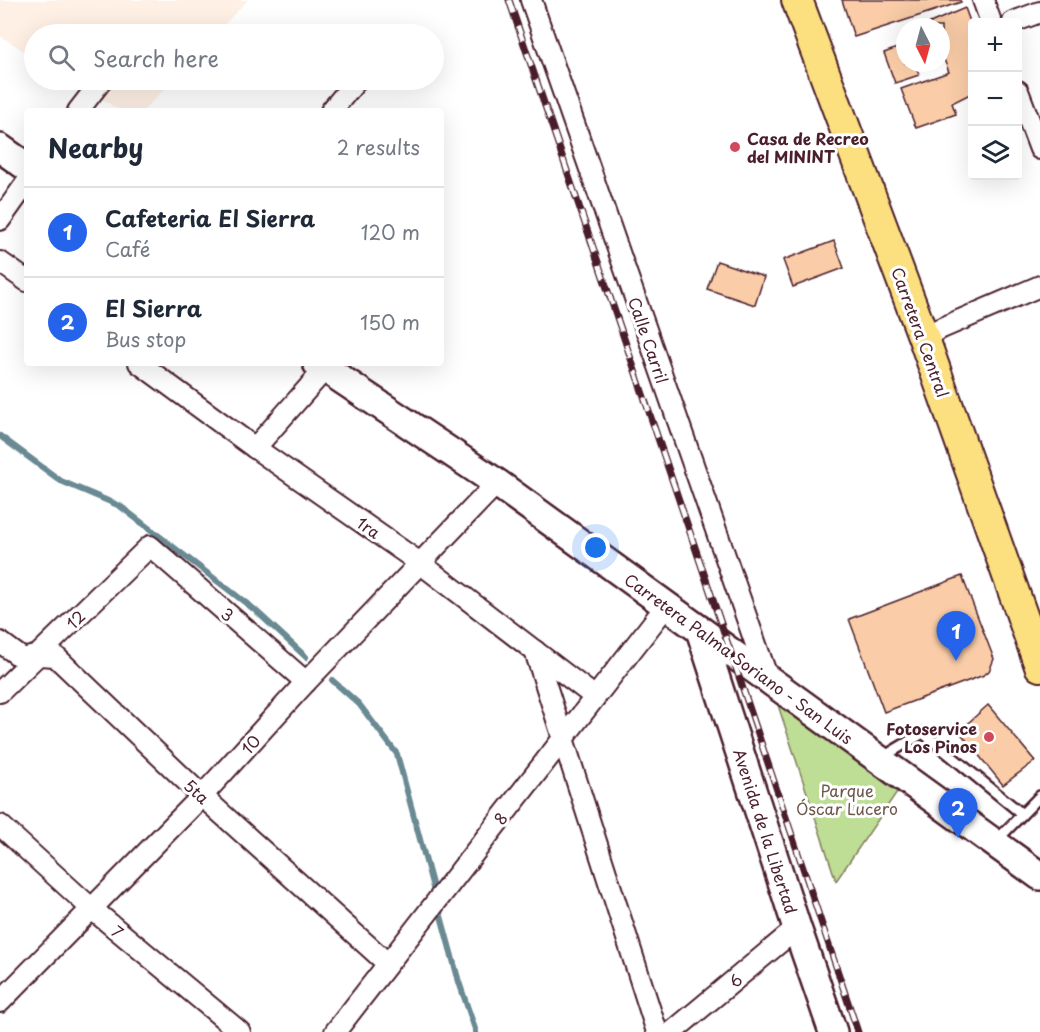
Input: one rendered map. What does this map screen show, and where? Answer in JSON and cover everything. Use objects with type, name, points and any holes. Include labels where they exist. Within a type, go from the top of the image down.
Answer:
[{"type":"main road","name":"Carretera Central","points":[[797,0],[923,336],[1040,666]]},
{"type":"main road","points":[[0,148],[24,165]]},
{"type":"main road","name":"Carretera Palma Soriano - San Luis","points":[[321,366],[497,483],[1038,873]]},
{"type":"main road","name":"Avenida de la Libertad","points":[[700,630],[833,1032]]},
{"type":"street","name":"Calle Carril","points":[[531,0],[768,679]]},
{"type":"street","points":[[982,0],[989,18]]},
{"type":"street","points":[[1022,18],[1040,12]]},
{"type":"street","points":[[80,108],[94,90]]},
{"type":"street","points":[[334,108],[349,90]]},
{"type":"street","points":[[1022,104],[1040,149]]},
{"type":"street","points":[[0,220],[24,186]]},
{"type":"street","points":[[0,262],[24,280]]},
{"type":"street","points":[[923,336],[1040,286]]},
{"type":"street","name":"1ra","points":[[143,366],[255,448],[420,563],[595,697]]},
{"type":"street","points":[[255,448],[321,366]]},
{"type":"street","name":"10","points":[[0,1002],[202,796],[306,682],[497,483]]},
{"type":"street","name":"12","points":[[0,692],[150,546]]},
{"type":"street","name":"3","points":[[150,546],[306,682]]},
{"type":"street","name":"8","points":[[335,1032],[666,606]]},
{"type":"street","name":"5ta","points":[[0,642],[23,659],[39,655],[55,656],[202,796],[387,963]]},
{"type":"street","points":[[535,651],[657,1032]]},
{"type":"street","name":"7","points":[[0,825],[92,909],[240,1032]]},
{"type":"street","name":"6","points":[[672,1032],[797,928]]},
{"type":"lane","points":[[879,759],[923,733],[1022,814]]},
{"type":"lane","points":[[994,843],[1040,796]]},
{"type":"shaded area","points":[[0,0],[248,0],[225,24],[24,24],[24,51],[0,36]]},
{"type":"shaded area","points":[[87,90],[163,90],[146,108],[116,108]]},
{"type":"green space","name":"Parque Óscar Lucero","points":[[776,699],[897,792],[836,881]]},
{"type":"building","points":[[842,0],[960,0],[961,2],[912,18],[896,18],[896,23],[854,37]]},
{"type":"building","points":[[965,8],[969,18],[968,95],[952,103],[956,114],[916,128],[901,89],[950,72],[950,18],[942,18]]},
{"type":"building","points":[[896,48],[896,72],[918,72],[919,75],[895,83],[884,53]]},
{"type":"building","points":[[834,241],[844,268],[793,287],[783,260]]},
{"type":"building","points":[[717,261],[764,277],[755,305],[707,289]]},
{"type":"building","points":[[962,576],[994,659],[989,671],[984,675],[884,712],[849,619]]},
{"type":"building","points":[[988,705],[1035,761],[1003,785],[959,731]]},
{"type":"waterway","points":[[0,436],[61,481],[120,506],[255,610],[306,657]]},
{"type":"waterway","points":[[332,680],[359,704],[397,754],[435,895]]},
{"type":"waterway","points":[[438,905],[459,982],[476,1032]]},
{"type":"railway","points":[[509,0],[858,1032]]},
{"type":"place","name":"Casa de Recreo del MININT","points":[[735,147]]},
{"type":"place","name":"Cafeteria El Sierra","points":[[956,661]]},
{"type":"place","name":"Fotoservice Los Pinos","points":[[989,737]]},
{"type":"place","name":"El Sierra","points":[[958,838]]}]
